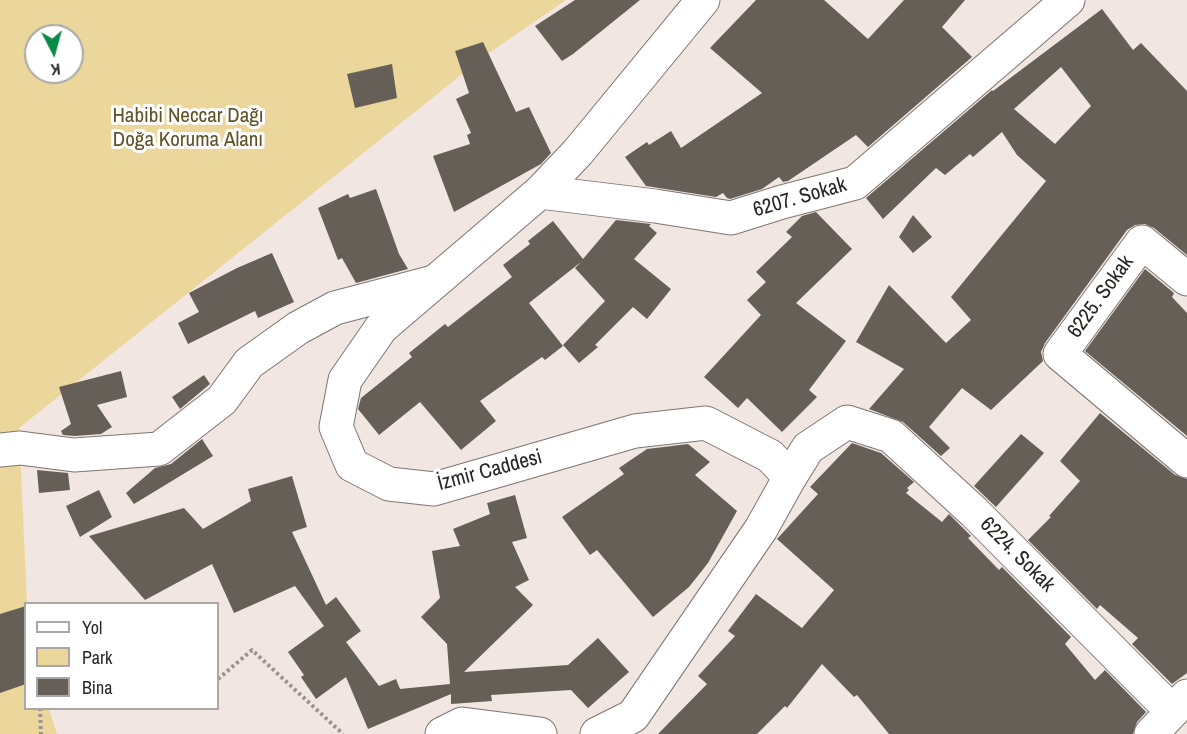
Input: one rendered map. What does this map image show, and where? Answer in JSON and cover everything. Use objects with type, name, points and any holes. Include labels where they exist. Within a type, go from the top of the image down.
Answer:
[{"type":"street","name":"İzmir Caddesi","points":[[703,0],[578,153],[540,192],[381,328],[345,380],[336,427],[352,465],[389,484],[434,489],[635,431],[706,423],[770,456],[790,477]]},
{"type":"street","name":"6207. Sokak","points":[[540,192],[731,218],[855,183],[1068,0]]},
{"type":"street","name":"6225. Sokak","points":[[1187,279],[1142,242],[1060,354],[1187,461]]},
{"type":"street","points":[[0,450],[20,448],[74,455],[159,449],[222,400],[249,363],[298,328],[335,309],[434,282]]},
{"type":"street","name":"6224. Sokak","points":[[790,477],[808,448],[847,422],[891,436],[974,512],[1170,714]]},
{"type":"street","points":[[597,734],[633,717],[761,529],[790,477]]},
{"type":"street","points":[[458,731],[540,734]]},
{"type":"path","points":[[219,678],[252,650],[343,734]]},
{"type":"path","points":[[40,710],[41,734]]},
{"type":"green space","name":"Habibi Neccar Dağı Doğa Koruma Alanı","points":[[0,0],[566,0],[486,55],[19,428],[27,602],[24,602],[24,710],[49,710],[57,734],[0,734]]},
{"type":"building","points":[[575,0],[640,0],[562,61],[535,26]]},
{"type":"building","points":[[756,0],[824,0],[868,39],[904,0],[965,0],[942,27],[972,57],[868,147],[856,135],[788,181],[783,182],[779,177],[762,189],[730,199],[723,193],[716,197],[646,186],[625,157],[647,142],[649,145],[671,131],[681,148],[762,93],[710,48]]},
{"type":"building","points":[[1102,9],[1133,50],[1141,43],[1187,91],[1187,255],[1154,228],[1145,224],[1135,225],[1127,230],[1045,343],[1041,352],[1043,361],[991,410],[962,388],[929,427],[950,448],[941,456],[903,422],[869,409],[904,369],[856,342],[889,285],[946,343],[971,320],[951,297],[1046,181],[1017,155],[1002,132],[973,157],[970,154],[945,175],[936,168],[883,219],[866,198],[993,91]],"holes":[[[1061,67],[1091,106],[1055,144],[1014,109]]]},
{"type":"building","points":[[483,42],[516,112],[529,107],[551,153],[541,164],[454,212],[433,156],[470,144],[467,135],[471,133],[456,99],[469,93],[455,51]]},
{"type":"building","points":[[392,64],[397,98],[355,108],[347,74]]},
{"type":"building","points":[[376,189],[399,254],[408,269],[356,283],[342,258],[338,260],[318,208],[348,194],[350,198]]},
{"type":"building","points":[[816,212],[852,249],[796,303],[846,341],[809,390],[817,397],[782,432],[747,398],[738,408],[704,377],[761,315],[747,300],[766,282],[756,272],[792,237],[786,232],[802,216]]},
{"type":"building","points":[[913,215],[932,237],[913,253],[899,237]]},
{"type":"building","points":[[616,220],[651,224],[649,226],[657,233],[634,259],[671,289],[647,319],[633,307],[595,345],[598,347],[579,363],[563,345],[605,301],[575,268],[581,262],[529,303],[563,346],[545,360],[542,357],[480,401],[496,421],[461,450],[420,402],[379,435],[358,409],[361,398],[412,357],[409,353],[445,324],[448,327],[512,277],[503,265],[530,244],[528,241],[553,221],[583,259]]},
{"type":"building","points":[[272,253],[294,302],[258,318],[255,311],[188,344],[178,323],[199,312],[189,293]]},
{"type":"building","points":[[1145,269],[1174,293],[1172,297],[1187,313],[1187,436],[1085,351]]},
{"type":"building","points":[[121,371],[127,397],[97,405],[112,427],[101,434],[63,435],[61,431],[71,424],[59,387]]},
{"type":"building","points":[[204,375],[210,384],[180,409],[172,397]]},
{"type":"building","points":[[1100,413],[1175,475],[1187,479],[1187,673],[1172,684],[1132,644],[1138,638],[1100,605],[1097,609],[1028,540],[1051,517],[1049,516],[1080,481],[1060,461]]},
{"type":"building","points":[[1021,434],[1044,453],[996,507],[974,486]]},
{"type":"building","points":[[202,439],[213,456],[134,504],[126,493],[155,468],[171,464]]},
{"type":"building","points":[[852,443],[881,453],[914,482],[907,488],[909,490],[906,493],[942,522],[949,514],[971,536],[968,538],[999,570],[1002,567],[1071,637],[1065,644],[1095,680],[1105,670],[1146,712],[1137,722],[1133,734],[889,734],[857,695],[854,697],[822,664],[787,708],[785,706],[757,734],[658,734],[707,684],[698,676],[735,636],[728,631],[756,594],[802,628],[834,590],[777,539],[818,494],[810,487]]},
{"type":"building","points":[[688,444],[710,462],[695,475],[737,511],[708,563],[689,587],[653,617],[597,550],[590,555],[562,517],[624,474],[619,468],[647,449]]},
{"type":"building","points":[[37,470],[68,473],[70,490],[39,493]]},
{"type":"building","points":[[292,476],[307,527],[292,532],[326,605],[336,597],[361,631],[346,642],[379,686],[396,679],[400,689],[450,684],[447,644],[421,617],[440,598],[432,551],[460,546],[453,529],[490,514],[487,503],[515,495],[527,538],[512,542],[529,580],[515,587],[533,605],[464,672],[568,665],[598,638],[629,672],[588,708],[571,690],[491,695],[492,701],[451,704],[451,694],[368,729],[346,677],[316,699],[301,677],[304,675],[288,652],[324,626],[295,586],[234,613],[212,564],[145,600],[89,536],[184,508],[203,529],[251,501],[248,489]]},
{"type":"building","points":[[99,490],[112,517],[80,537],[66,506]]},
{"type":"building","points":[[24,607],[24,685],[0,693],[0,614]]}]
